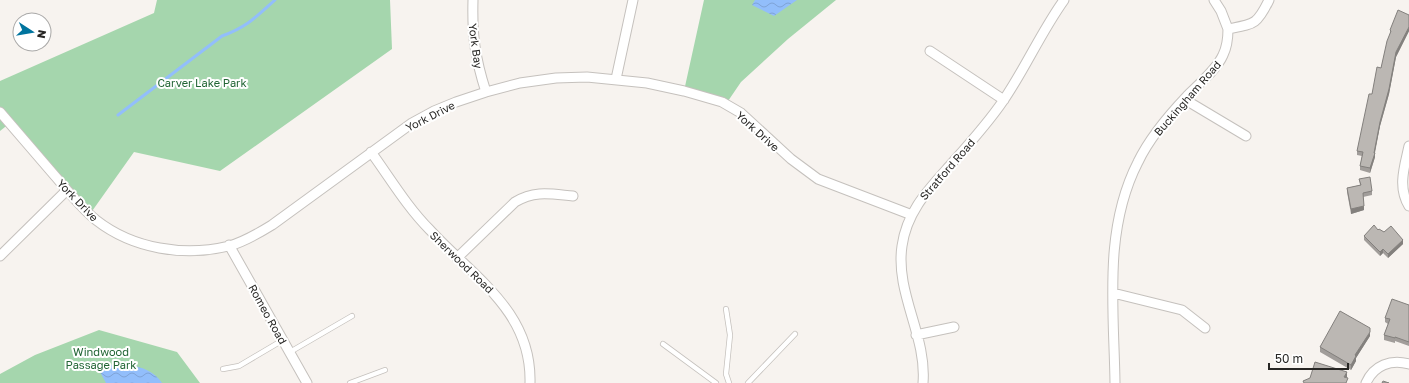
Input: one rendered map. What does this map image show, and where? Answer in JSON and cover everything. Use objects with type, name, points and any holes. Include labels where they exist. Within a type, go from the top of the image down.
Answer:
[{"type":"street","name":"York Bay","points":[[473,0],[472,26],[474,45],[478,66],[486,92]]},
{"type":"street","points":[[616,79],[633,0]]},
{"type":"street","name":"Stratford Road","points":[[923,383],[923,363],[903,284],[901,263],[902,246],[912,215],[920,200],[979,133],[1004,100],[1053,16],[1064,0]]},
{"type":"street","points":[[1214,0],[1221,11],[1228,29],[1252,25],[1258,20],[1269,0]]},
{"type":"street","name":"Buckingham Road","points":[[1115,383],[1112,268],[1120,207],[1137,162],[1151,139],[1184,99],[1215,67],[1223,56],[1227,44],[1228,29]]},
{"type":"street","points":[[930,52],[1004,100]]},
{"type":"street","name":"York Drive","points":[[0,112],[82,208],[96,220],[114,232],[134,242],[174,250],[193,250],[229,246],[252,236],[272,225],[412,123],[434,111],[486,92],[520,83],[556,78],[587,77],[616,79],[684,91],[722,102],[741,113],[790,159],[818,179],[912,215]]},
{"type":"street","points":[[1184,99],[1246,136]]},
{"type":"street","points":[[1409,146],[1402,183],[1405,198],[1409,206]]},
{"type":"street","name":"Sherwood Road","points":[[371,152],[421,220],[457,258],[486,284],[511,316],[520,332],[527,350],[530,367],[530,383]]},
{"type":"street","points":[[0,256],[67,190]]},
{"type":"street","points":[[457,258],[515,202],[524,196],[531,194],[573,196]]},
{"type":"street","name":"Romeo Road","points":[[229,246],[307,383]]},
{"type":"street","points":[[1113,293],[1182,310],[1205,328]]},
{"type":"street","points":[[916,335],[954,327]]},
{"type":"street","points":[[1366,383],[1374,371],[1383,365],[1396,362],[1409,364]]},
{"type":"lane","points":[[726,308],[730,335],[726,374],[729,383]]},
{"type":"lane","points":[[290,352],[352,316]]},
{"type":"lane","points":[[748,383],[795,334]]},
{"type":"lane","points":[[223,369],[239,366],[283,340]]},
{"type":"lane","points":[[663,344],[716,383]]},
{"type":"lane","points":[[350,383],[385,370]]},
{"type":"green space","name":"Carver Lake Park","points":[[157,0],[390,0],[392,49],[220,171],[134,152],[90,214],[10,123],[0,131],[0,81],[154,13]]},
{"type":"green space","points":[[704,0],[836,0],[788,39],[741,82],[726,104],[684,91]]},
{"type":"green space","name":"Windwood Passage Park","points":[[99,330],[177,352],[200,383],[0,383],[0,374],[35,355]]},
{"type":"water","points":[[755,0],[797,0],[774,16],[752,5]]},
{"type":"water","points":[[111,365],[139,367],[152,373],[162,383],[106,383],[99,370],[102,367]]},
{"type":"building","points":[[1398,10],[1409,15],[1409,27],[1396,52],[1389,89],[1380,122],[1375,153],[1370,168],[1360,166],[1363,152],[1357,151],[1369,94],[1372,94],[1377,67],[1381,68],[1387,41],[1391,31],[1390,30]]},
{"type":"building","points":[[1370,177],[1372,191],[1363,193],[1364,206],[1351,209],[1347,188],[1361,185],[1359,179]]},
{"type":"building","points":[[1374,225],[1378,230],[1379,229],[1384,232],[1391,226],[1403,240],[1388,254],[1383,249],[1380,252],[1364,236]]},
{"type":"building","points":[[1392,299],[1409,305],[1409,342],[1384,335],[1390,319],[1385,318]]},
{"type":"building","points":[[1340,311],[1370,328],[1370,332],[1355,355],[1356,356],[1351,365],[1320,347]]},
{"type":"building","points":[[1315,362],[1347,372],[1344,377],[1348,378],[1346,383],[1304,383],[1303,381],[1310,378]]},
{"type":"waterway","points":[[118,115],[222,36],[231,33],[251,21],[275,0]]}]
